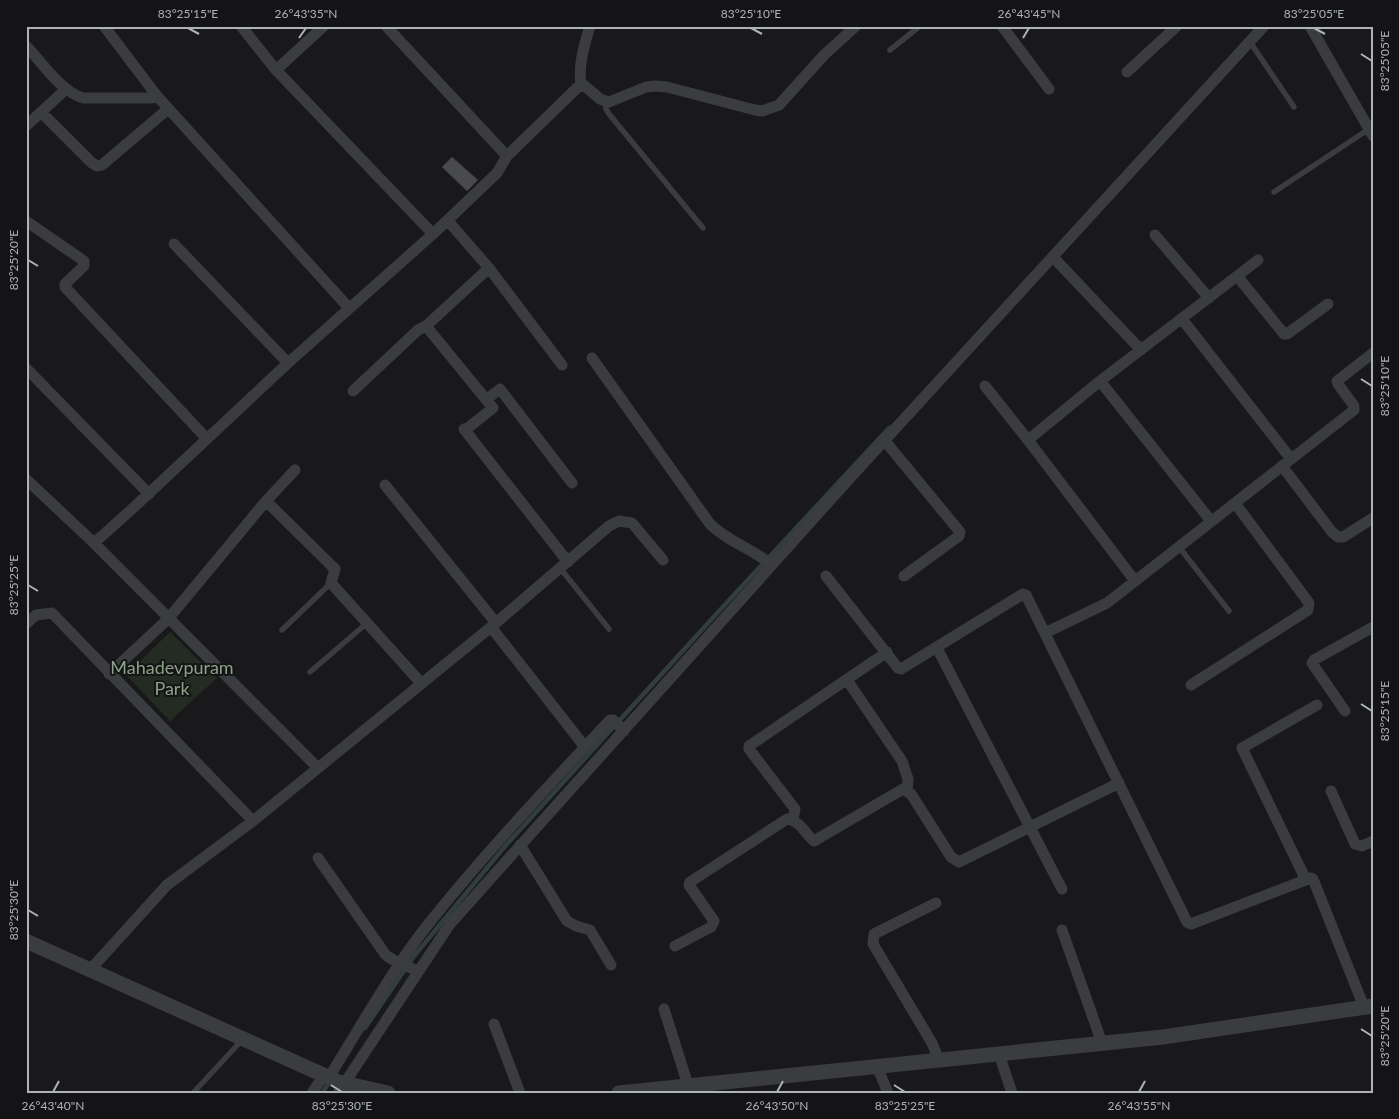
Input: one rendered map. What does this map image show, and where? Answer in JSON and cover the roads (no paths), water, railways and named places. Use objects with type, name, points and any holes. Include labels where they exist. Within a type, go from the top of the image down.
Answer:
[{"type":"street","points":[[104,26],[168,109],[349,308]]},
{"type":"street","points":[[241,26],[276,70],[433,234]]},
{"type":"street","points":[[276,70],[324,26]]},
{"type":"street","points":[[386,26],[508,156]]},
{"type":"street","points":[[581,86],[581,61],[590,26]]},
{"type":"street","points":[[581,86],[585,86],[609,102],[646,87],[655,86],[667,87],[762,111],[778,105],[824,55],[856,26]]},
{"type":"street","points":[[1002,26],[1049,88]]},
{"type":"street","points":[[1127,72],[1177,26]]},
{"type":"street","points":[[312,1093],[334,1081],[410,967],[520,845],[619,726],[768,561],[885,441],[1264,26]]},
{"type":"street","points":[[1310,26],[1371,133]]},
{"type":"street","points":[[26,46],[66,89],[76,96],[83,98],[152,98],[157,96]]},
{"type":"street","points":[[94,543],[288,363],[448,221],[497,173],[508,156],[581,86]]},
{"type":"street","points":[[26,126],[66,89]]},
{"type":"street","points":[[41,112],[97,166],[102,165],[168,109]]},
{"type":"street","points":[[26,221],[84,261],[84,266],[65,284],[65,287],[207,439]]},
{"type":"street","points":[[448,221],[489,268],[562,365]]},
{"type":"street","points":[[1155,235],[1210,298]]},
{"type":"street","points":[[174,244],[288,363]]},
{"type":"street","points":[[1053,257],[1141,350]]},
{"type":"street","points":[[1028,440],[1100,381],[1258,260]]},
{"type":"street","points":[[353,391],[418,330],[426,326],[489,268]]},
{"type":"street","points":[[1238,276],[1284,334],[1287,334],[1328,304]]},
{"type":"street","points":[[1182,319],[1287,462],[1332,532],[1338,537],[1343,537],[1373,518]]},
{"type":"street","points":[[426,326],[493,408],[464,429],[564,565]]},
{"type":"street","points":[[1045,633],[1106,603],[1354,410],[1354,406],[1337,381],[1373,353]]},
{"type":"street","points":[[592,358],[710,524],[720,533],[768,561]]},
{"type":"street","points":[[26,368],[149,494]]},
{"type":"street","points":[[1100,381],[1211,521]]},
{"type":"street","points":[[985,386],[1135,581]]},
{"type":"street","points":[[486,399],[500,389],[572,483]]},
{"type":"street","points":[[885,441],[960,532],[959,536],[904,576]]},
{"type":"street","points":[[109,674],[168,619],[266,501],[295,470]]},
{"type":"street","points":[[26,479],[94,543],[317,767]]},
{"type":"street","points":[[385,484],[585,747]]},
{"type":"street","points":[[266,501],[335,569],[331,583],[421,683]]},
{"type":"street","points":[[1191,685],[1308,610],[1310,606],[1309,602],[1235,503]]},
{"type":"street","points":[[90,970],[167,885],[253,821],[317,767],[494,625],[609,526],[620,521],[632,523],[662,560]]},
{"type":"street","points":[[619,1093],[1163,1037],[1369,1007],[1315,881],[1311,878],[1189,924],[1025,594],[901,669],[898,668],[826,576]]},
{"type":"street","points":[[26,624],[36,615],[52,614],[253,821]]},
{"type":"street","points":[[1345,712],[1312,663],[1314,660],[1373,627]]},
{"type":"street","points":[[936,648],[1062,889]]},
{"type":"street","points":[[793,819],[795,809],[749,749],[749,746],[887,652]]},
{"type":"street","points":[[846,680],[902,761],[908,779],[907,791],[950,857],[959,862],[1119,783]]},
{"type":"street","points":[[1306,880],[1242,748],[1317,705]]},
{"type":"street","points":[[334,1081],[410,967],[426,928],[508,831],[610,720],[619,726]]},
{"type":"street","points":[[675,946],[711,927],[714,921],[689,885],[690,882],[787,818],[793,819],[814,841],[903,789],[907,791]]},
{"type":"street","points":[[1331,791],[1355,844],[1362,846],[1373,841]]},
{"type":"street","points":[[520,845],[566,921],[590,930],[611,965]]},
{"type":"street","points":[[318,858],[385,954],[389,958],[410,967]]},
{"type":"street","points":[[936,903],[874,934],[872,938],[873,944],[928,1036],[939,1060]]},
{"type":"street","points":[[1062,930],[1102,1043]]},
{"type":"street","points":[[26,941],[334,1081],[388,1093]]},
{"type":"street","points":[[664,1009],[688,1085]]},
{"type":"street","points":[[494,1024],[520,1093]]},
{"type":"street","points":[[999,1054],[1012,1093]]},
{"type":"street","points":[[877,1066],[888,1093]]},
{"type":"lane","points":[[890,50],[920,26]]},
{"type":"lane","points":[[1250,42],[1294,107]]},
{"type":"lane","points":[[605,101],[609,114],[703,228]]},
{"type":"lane","points":[[1274,192],[1371,133]]},
{"type":"lane","points":[[1179,547],[1229,610]]},
{"type":"lane","points":[[564,565],[609,629]]},
{"type":"lane","points":[[282,630],[331,583]]},
{"type":"lane","points":[[310,672],[367,623]]},
{"type":"lane","points":[[193,1093],[244,1039]]},
{"type":"waterway","points":[[365,1028],[414,956],[506,845],[889,428]]},
{"type":"waterway","points":[[322,1093],[331,1080]]},
{"type":"park label","name":"Mahadevpuram Park","points":[[172,678]]}]
